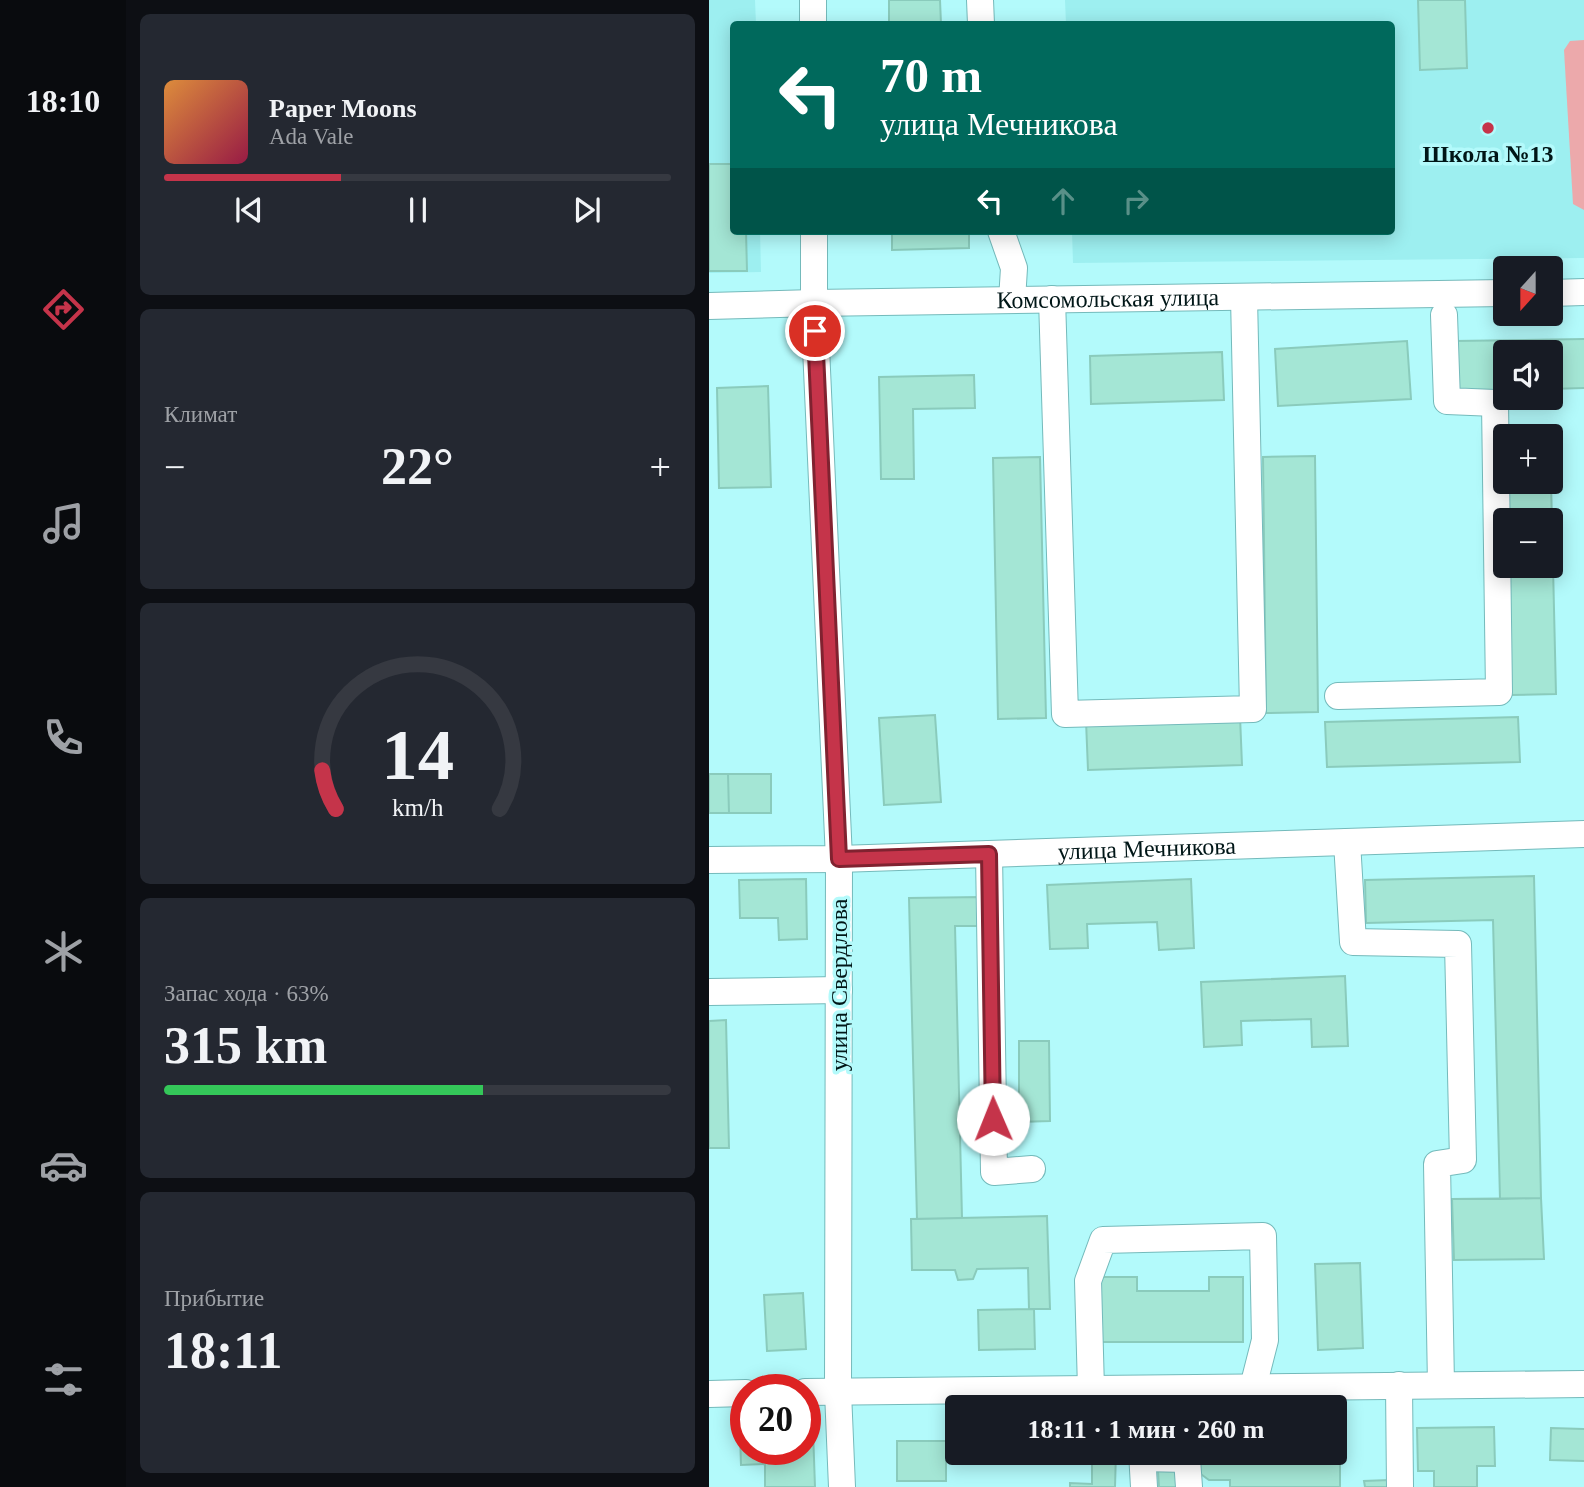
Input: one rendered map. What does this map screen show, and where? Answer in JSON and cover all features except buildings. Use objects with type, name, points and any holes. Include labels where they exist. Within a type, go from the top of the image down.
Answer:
[{"type":"street","points":[[813,0],[813,21]]},
{"type":"street","points":[[980,0],[981,21]]},
{"type":"street","name":"улица Свердлова","points":[[814,235],[814,303],[839,859],[838,1392],[842,1487]]},
{"type":"street","points":[[1002,235],[1014,268],[1012,300]]},
{"type":"street","points":[[1563,293],[1584,292]]},
{"type":"street","name":"Комсомольская улица","points":[[709,306],[1493,293]]},
{"type":"street","points":[[1052,299],[1065,714],[1253,709],[1244,297]]},
{"type":"street","points":[[1338,696],[1499,692],[1495,403],[1447,401],[1444,315]]},
{"type":"street","name":"улица Мечникова","points":[[709,860],[839,859],[1584,834]]},
{"type":"street","points":[[1347,842],[1353,942],[1458,944],[1463,1160],[1437,1164],[1441,1385]]},
{"type":"street","points":[[989,854],[994,1172],[1032,1169]]},
{"type":"street","points":[[709,992],[839,990]]},
{"type":"street","points":[[1091,1389],[1088,1281],[1103,1240],[1263,1236],[1265,1340],[1253,1387]]},
{"type":"street","points":[[1171,1395],[1253,1387],[1584,1384]]},
{"type":"street","points":[[1399,1385],[1400,1487]]},
{"type":"street","points":[[821,1392],[1091,1389],[1124,1395]]},
{"type":"street","points":[[709,1394],[730,1393]]},
{"type":"street","points":[[1143,1465],[1144,1487]]},
{"type":"street","points":[[1187,1465],[1189,1487]]},
{"type":"shaded area","points":[[709,0],[755,0],[756,21],[730,21],[730,235],[760,235],[761,272],[709,273]]},
{"type":"shaded area","name":"Школа №13","points":[[1065,0],[1584,0],[1584,258],[1493,256],[1493,259],[1073,263],[1072,235],[1395,235],[1395,21],[1066,21]]},
{"type":"shaded area","points":[[1584,40],[1585,210],[1573,204],[1564,50],[1570,41]]},
{"type":"place","name":"Школа №13","points":[[1488,128]]},
{"type":"route","points":[[815,331],[839,859],[989,854],[993,1119]]}]
